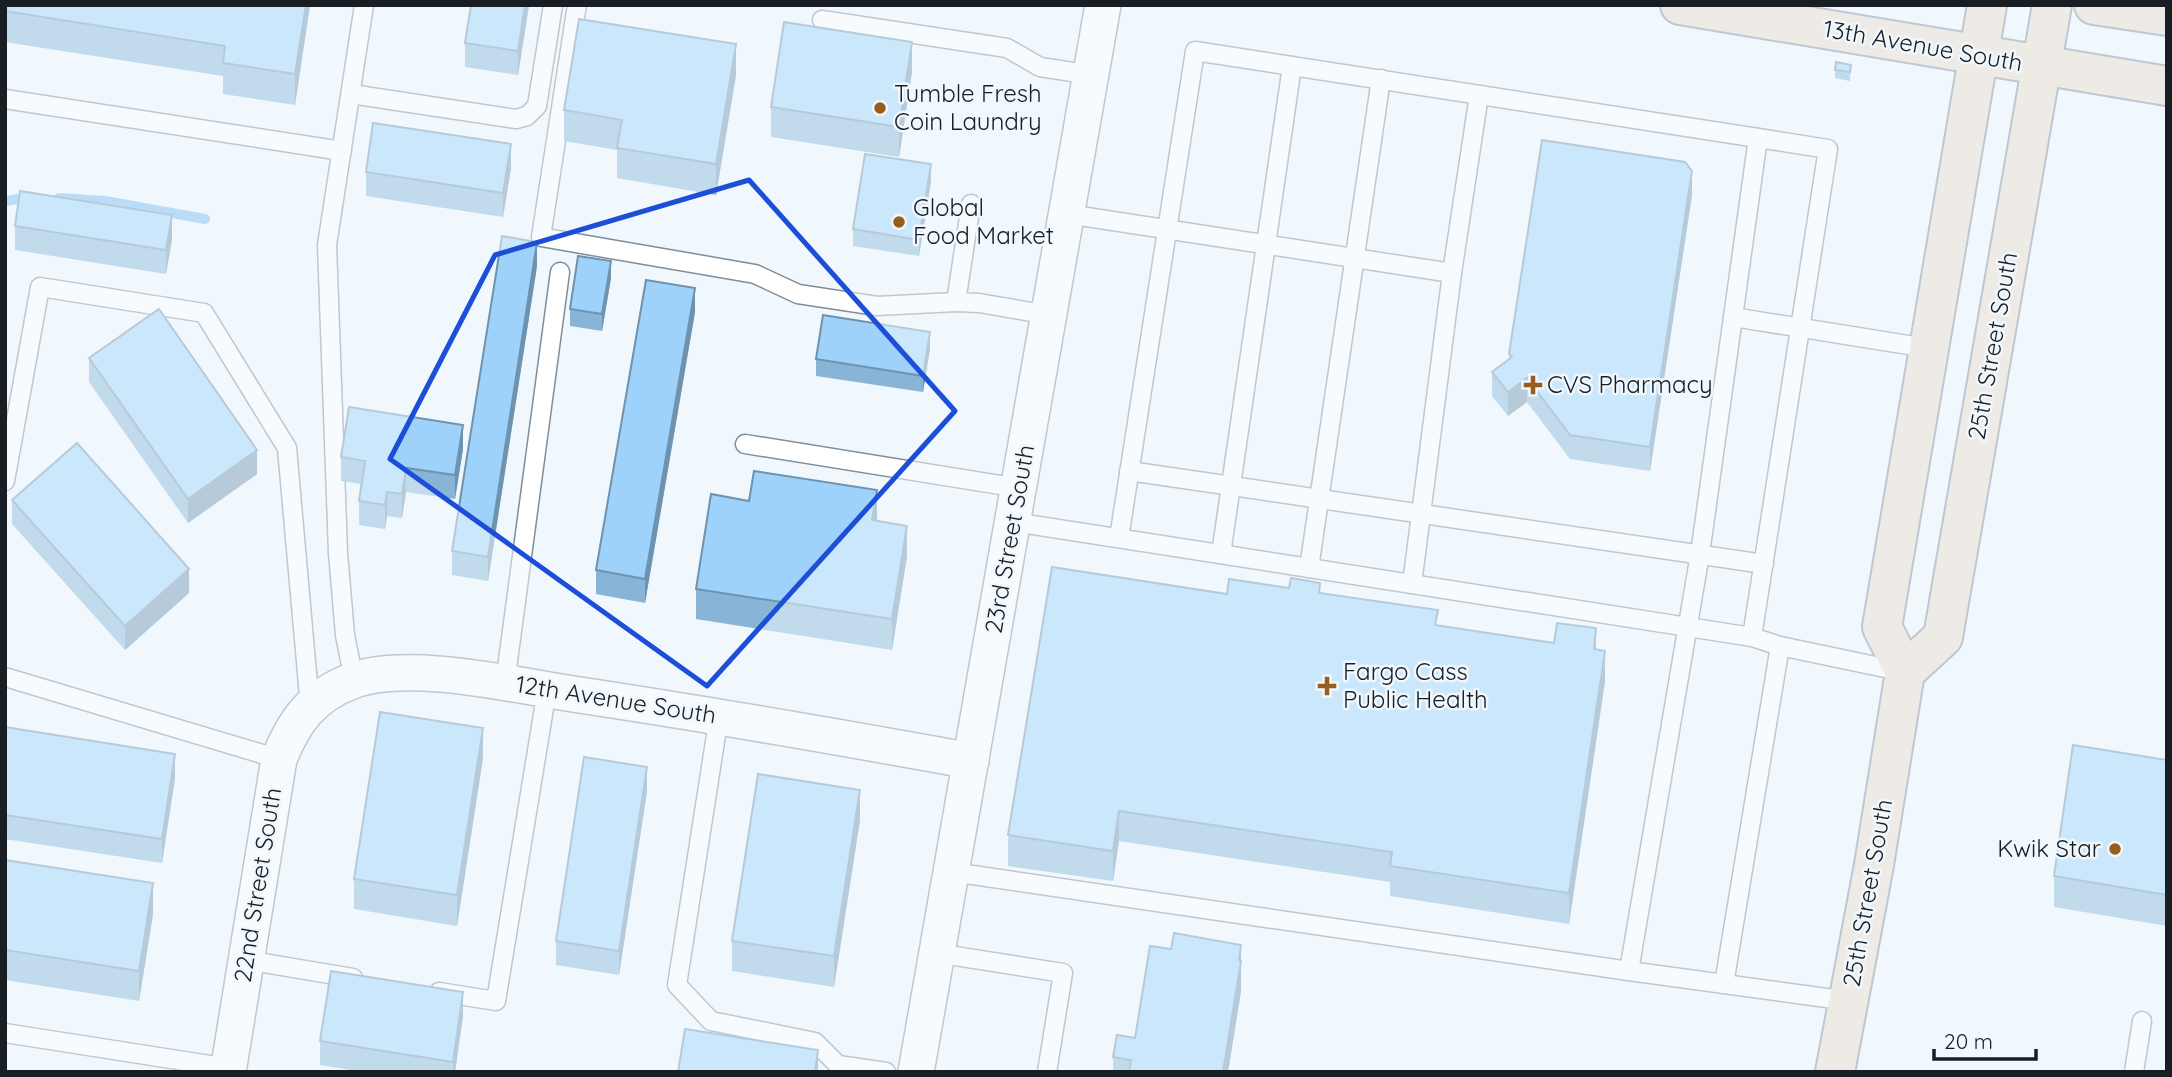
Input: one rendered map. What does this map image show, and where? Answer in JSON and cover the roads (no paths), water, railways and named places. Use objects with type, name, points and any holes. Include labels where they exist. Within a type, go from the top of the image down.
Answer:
[{"type":"main road","name":"13th Avenue South","points":[[1680,5],[2167,86]]},
{"type":"main road","points":[[1905,672],[1882,626],[1987,5]]},
{"type":"main road","name":"25th Street South","points":[[1835,1072],[1874,865],[1905,672],[1943,637],[2052,5]]},
{"type":"main road","points":[[2094,5],[2167,16]]},
{"type":"street","name":"23rd Street South","points":[[916,1072],[1103,5]]},
{"type":"street","name":"12th Avenue South","points":[[310,706],[328,692],[354,680],[385,674],[423,673],[719,716],[971,761]]},
{"type":"street","name":"22nd Street South","points":[[228,1070],[279,759],[290,732],[310,706]]},
{"type":"lane","points":[[354,680],[345,635],[338,553],[327,246],[364,5]]},
{"type":"lane","points":[[351,94],[516,119],[527,116],[537,106],[553,5]]},
{"type":"lane","points":[[577,5],[541,237],[755,274],[798,294],[811,296],[877,306],[979,303],[1049,315]]},
{"type":"lane","points":[[822,20],[1007,48],[1040,66],[1091,75]]},
{"type":"lane","points":[[1119,538],[1195,51],[1381,79],[1828,149],[1752,637]]},
{"type":"lane","points":[[1221,554],[1292,66]]},
{"type":"lane","points":[[1309,568],[1381,79]]},
{"type":"lane","points":[[1412,584],[1452,273],[1479,95]]},
{"type":"lane","points":[[5,100],[342,151]]},
{"type":"lane","points":[[1629,971],[1700,554],[1758,138]]},
{"type":"lane","points":[[956,302],[971,204]]},
{"type":"lane","points":[[1067,214],[1452,273]]},
{"type":"lane","points":[[505,683],[560,272]]},
{"type":"lane","points":[[5,481],[40,287],[204,313],[287,447],[310,706]]},
{"type":"lane","points":[[1733,317],[1927,348]]},
{"type":"lane","points":[[745,444],[1016,505],[1119,538],[1752,637],[1780,646],[1905,672]]},
{"type":"lane","points":[[1129,471],[1763,564]]},
{"type":"lane","points":[[1724,984],[1780,646]]},
{"type":"lane","points":[[5,677],[279,759]]},
{"type":"lane","points":[[416,988],[496,1001],[547,690]]},
{"type":"lane","points":[[719,716],[677,985],[711,1021],[815,1042],[838,1065],[886,1072]]},
{"type":"lane","points":[[951,872],[1848,1001]]},
{"type":"lane","points":[[936,953],[1063,972],[1047,1072]]},
{"type":"lane","points":[[246,960],[377,981]]},
{"type":"lane","points":[[2134,1072],[2142,1021]]},
{"type":"lane","points":[[5,1033],[228,1070]]},
{"type":"waterway","points":[[5,201],[32,197]]},
{"type":"waterway","points":[[59,198],[105,201],[205,219]]},
{"type":"place","name":"Tumble Fresh Coin Laundry","points":[[880,108]]},
{"type":"place","name":"Global Food Market","points":[[899,222]]},
{"type":"place","name":"CVS Pharmacy","points":[[1533,385]]},
{"type":"place","name":"Fargo Cass Public Health","points":[[1327,686]]},
{"type":"place","name":"Kwik Star","points":[[2115,849]]}]
